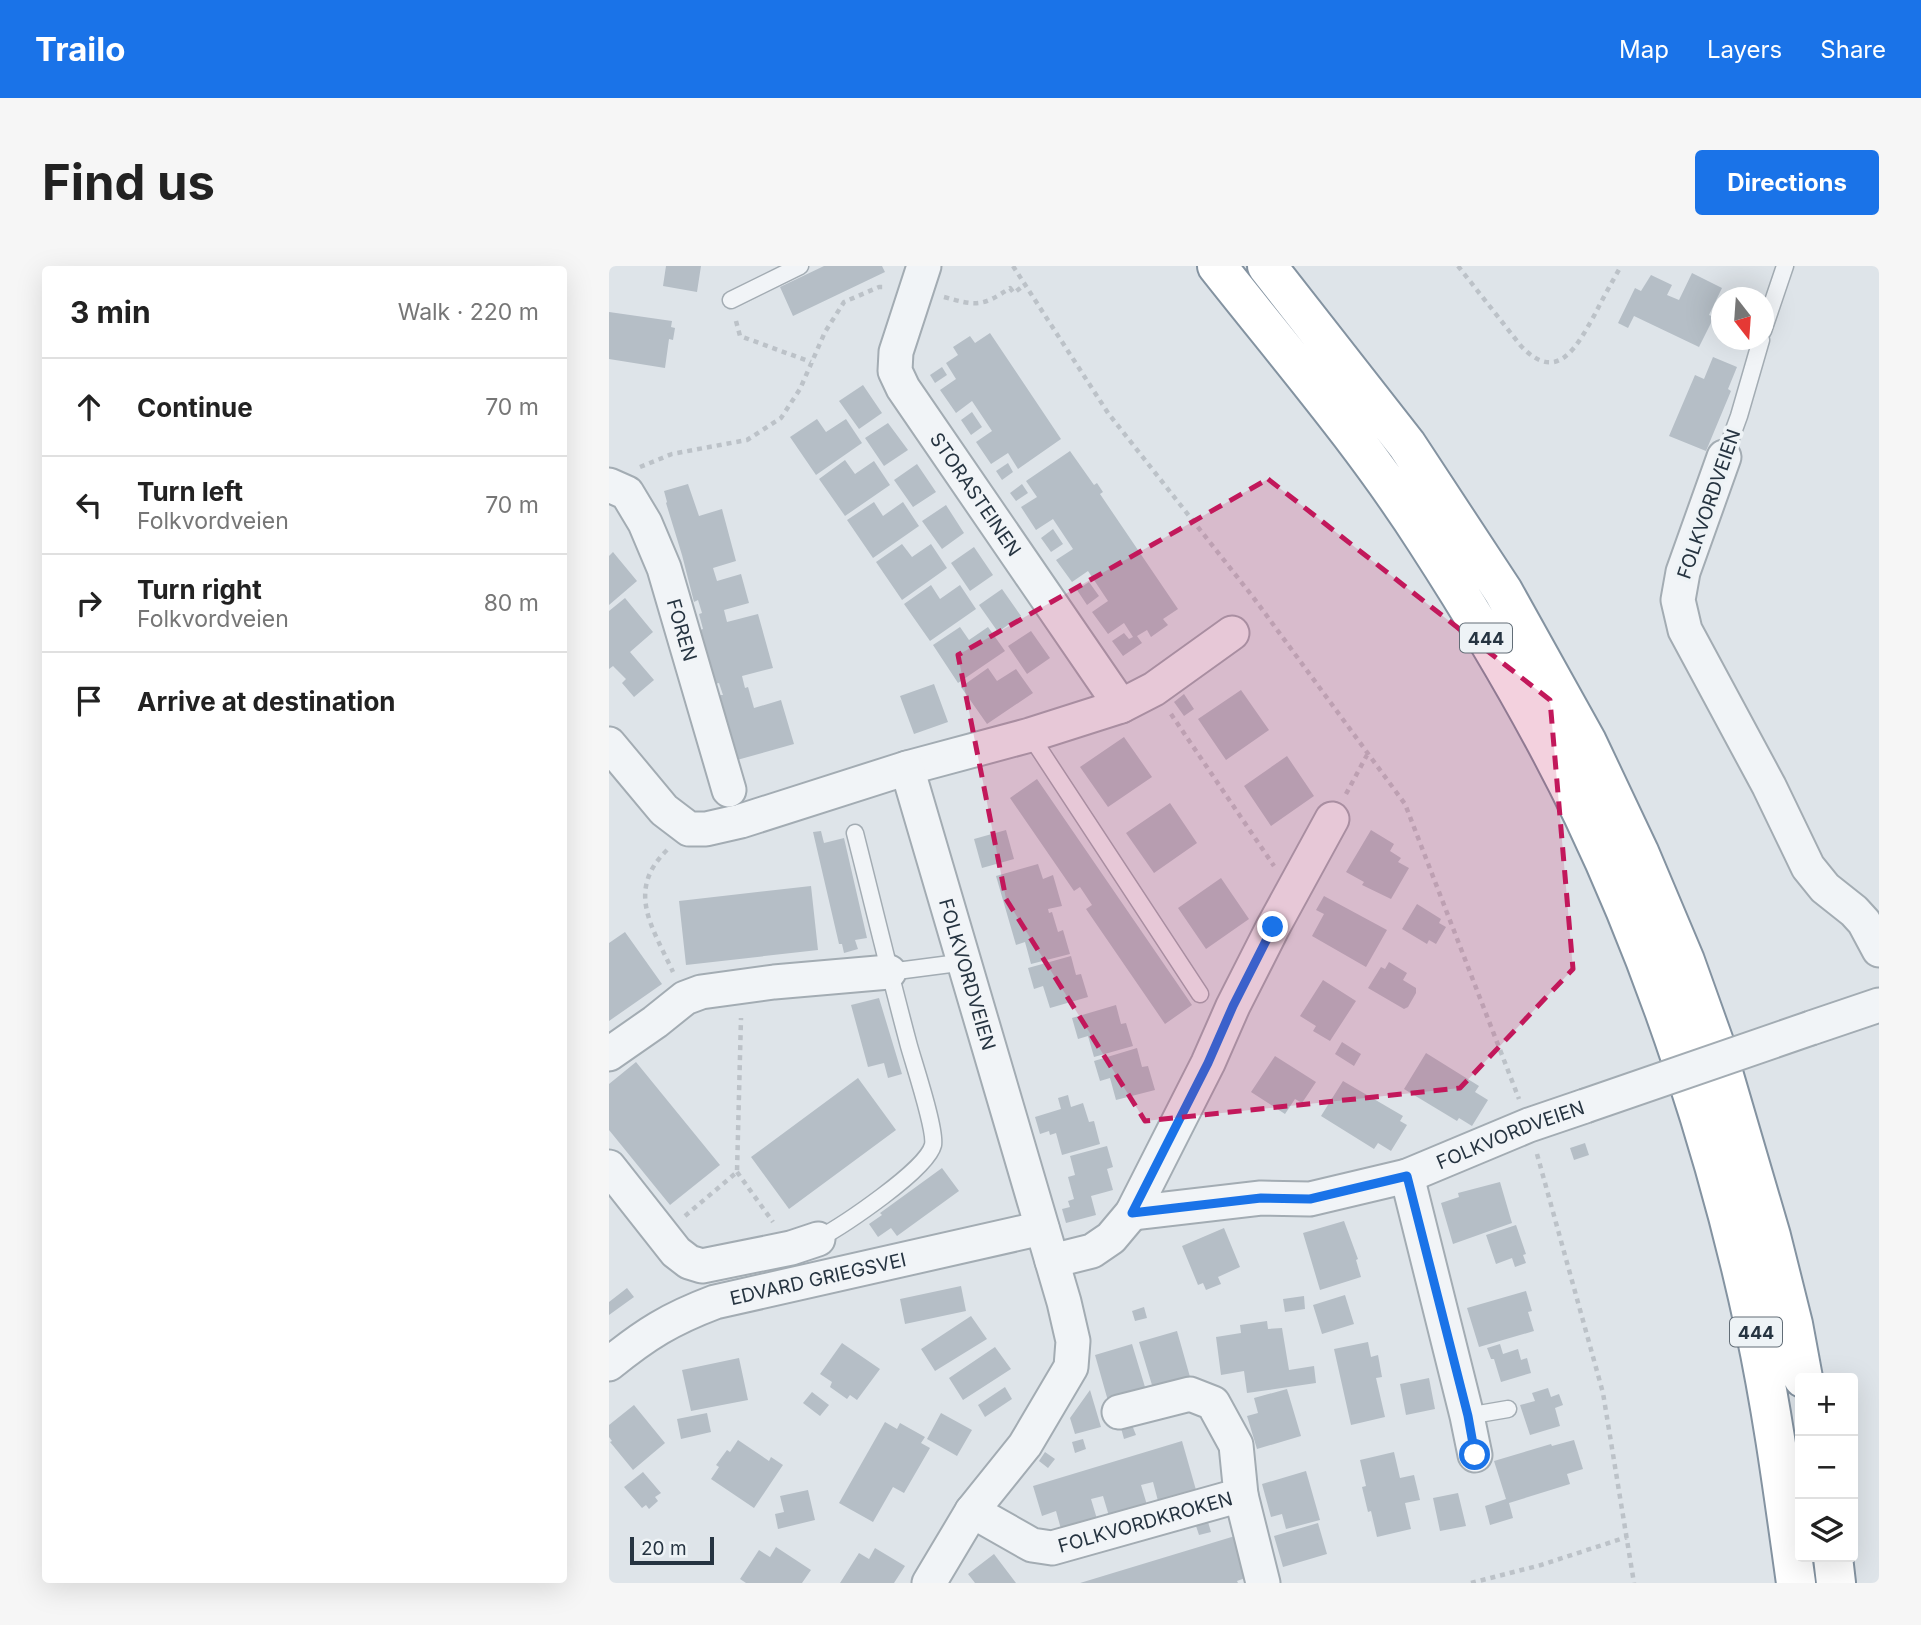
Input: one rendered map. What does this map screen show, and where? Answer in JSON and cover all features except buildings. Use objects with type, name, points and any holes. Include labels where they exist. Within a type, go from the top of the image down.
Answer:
[{"type":"highway","name":"444","points":[[1217,266],[1341,423],[1423,537],[1490,643],[1541,733],[1608,871],[1682,1065],[1724,1205],[1758,1343],[1779,1459],[1796,1583]]},
{"type":"highway","name":"444","points":[[1267,266],[1407,445],[1503,591],[1587,742],[1639,852],[1685,961],[1715,1045],[1774,1248],[1802,1373]]},
{"type":"highway","points":[[1833,1562],[1836,1583]]},
{"type":"street","name":"STORASTEINEN","points":[[921,278],[897,352],[895,370],[903,388],[1121,706]]},
{"type":"street","name":"FOLKVORDVEIEN","points":[[1724,457],[1683,572],[1679,610],[1685,630],[1769,786],[1808,867],[1825,888],[1864,922],[1879,950]]},
{"type":"street","name":"FOREN","points":[[609,485],[627,493],[645,523],[664,568],[729,790]]},
{"type":"street","points":[[609,744],[664,810],[688,829],[706,829],[1121,706],[1154,689],[1232,633]]},
{"type":"street","name":"FOLKVORDVEIEN","points":[[907,768],[966,962],[1073,1341],[1071,1367],[1025,1445],[972,1511],[929,1583]]},
{"type":"street","points":[[1052,1261],[1092,1251],[1111,1238],[1132,1213],[1208,1063],[1233,1006],[1332,818]]},
{"type":"street","points":[[609,1054],[685,998],[701,992],[742,985],[889,972]]},
{"type":"street","name":"FOLKVORDVEIEN","points":[[1132,1213],[1261,1198],[1310,1199],[1407,1176],[1529,1125],[1879,1005]]},
{"type":"street","points":[[609,1167],[676,1252],[689,1262],[702,1266],[804,1243]]},
{"type":"street","points":[[1407,1176],[1468,1416],[1475,1455]]},
{"type":"street","name":"EDVARD GRIEGSVEI","points":[[609,1364],[642,1337],[678,1316],[715,1302],[1042,1228]]},
{"type":"street","name":"FOLKVORDKROKEN","points":[[1119,1412],[1190,1394],[1213,1402],[1236,1445],[1241,1495],[1263,1583]]},
{"type":"street","name":"FOLKVORDKROKEN","points":[[972,1511],[1032,1545],[1052,1548],[1241,1495]]},
{"type":"lane","points":[[730,300],[800,266]]},
{"type":"lane","points":[[1774,298],[1785,266]]},
{"type":"lane","name":"FOLKVORDVEIEN","points":[[1724,457],[1758,350]]},
{"type":"lane","points":[[1030,735],[1201,994]]},
{"type":"lane","points":[[804,1243],[869,1206],[915,1169],[926,1158],[933,1145],[855,833]]},
{"type":"lane","points":[[889,972],[966,962]]},
{"type":"lane","points":[[1468,1416],[1508,1409]]},
{"type":"path","points":[[1013,266],[1108,413],[1253,597],[1405,804],[1529,1125],[1603,1393],[1634,1583]]},
{"type":"path","points":[[1458,266],[1521,346],[1544,363],[1564,358],[1577,347],[1621,266]]},
{"type":"path","points":[[663,456],[747,440],[781,418],[800,389],[825,332],[844,302],[879,287],[921,278],[969,304],[990,302],[1010,288],[1014,293],[1024,285]]},
{"type":"path","points":[[730,300],[740,336],[811,362]]},
{"type":"path","points":[[1154,689],[1291,894]]},
{"type":"path","points":[[1332,818],[1367,755]]},
{"type":"path","points":[[685,998],[647,914],[644,888],[653,863],[688,829]]},
{"type":"path","points":[[742,985],[737,1172],[804,1243]]},
{"type":"path","points":[[662,1235],[737,1172]]},
{"type":"path","points":[[1471,1583],[1541,1565],[1627,1537]]},
{"type":"highlighted area","points":[[1268,479],[1550,700],[1573,969],[1460,1088],[1145,1121],[1006,899],[958,655]]},
{"type":"route","points":[[1273,927],[1132,1213],[1261,1198],[1310,1199],[1407,1176],[1468,1416],[1475,1455]]}]
